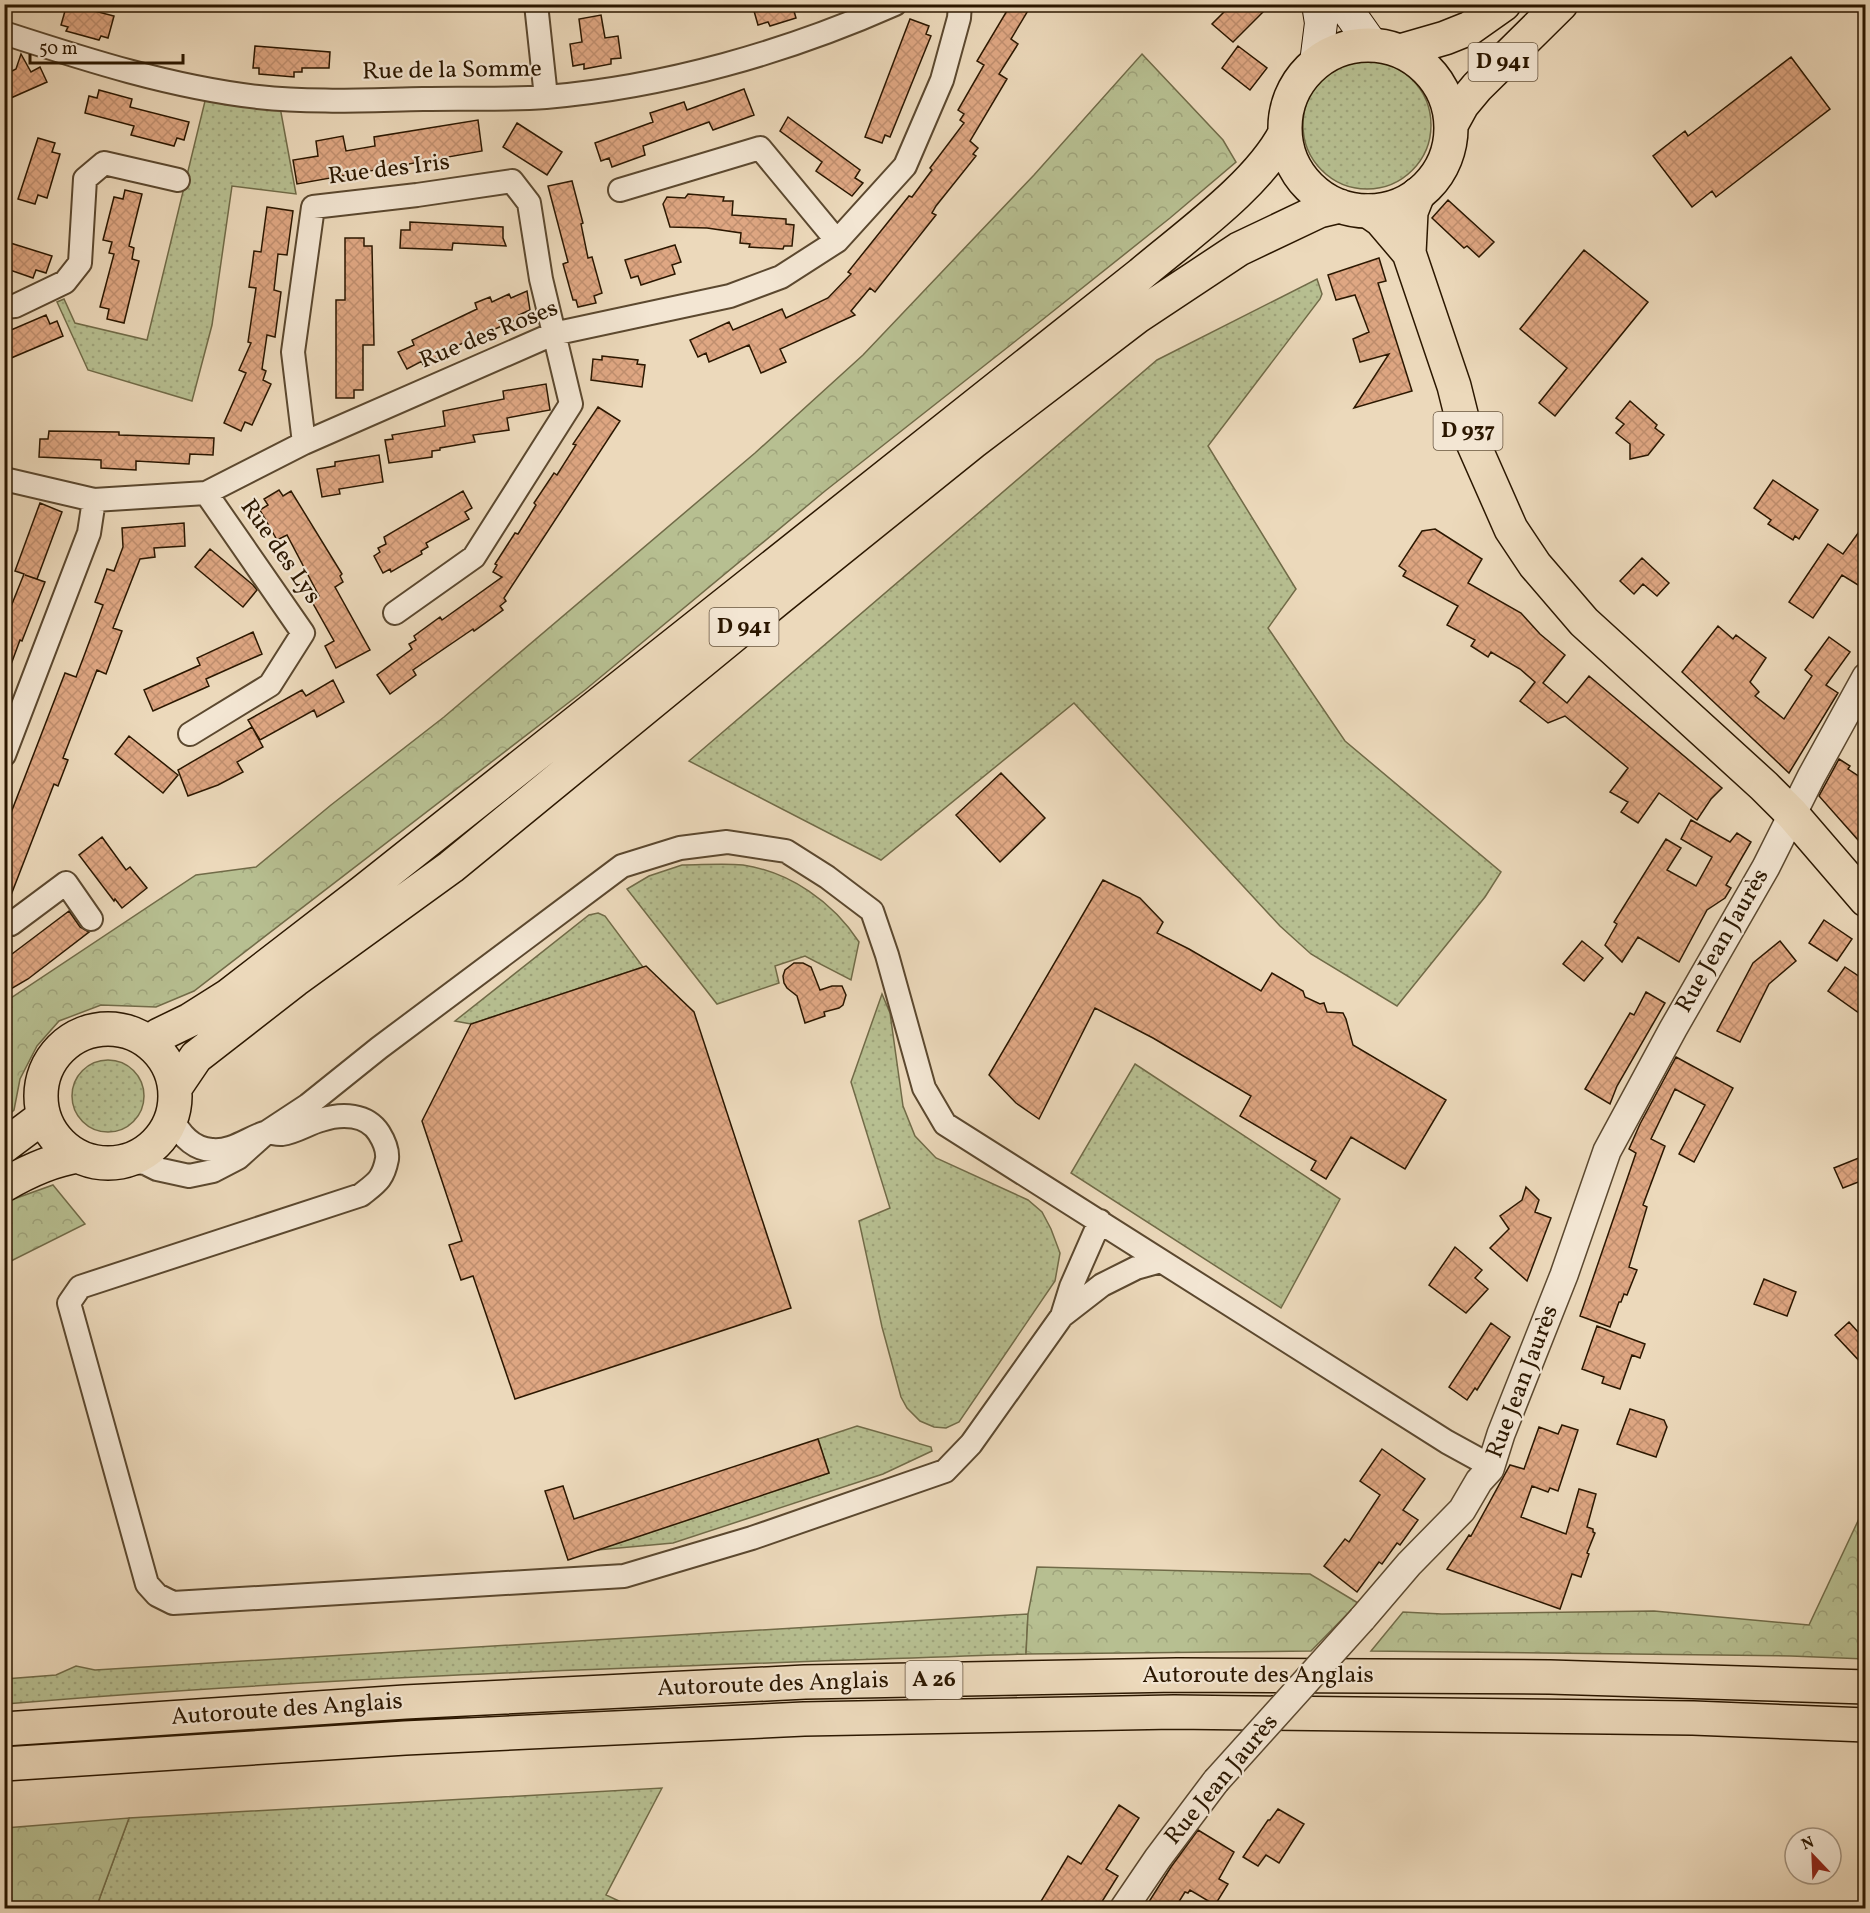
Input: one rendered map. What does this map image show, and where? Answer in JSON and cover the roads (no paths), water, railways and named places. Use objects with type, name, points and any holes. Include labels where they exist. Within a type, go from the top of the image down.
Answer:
[{"type":"main road","points":[[1316,63],[1321,23],[1318,4]]},
{"type":"main road","points":[[1343,4],[1386,48]]},
{"type":"main road","name":"D 941","points":[[1386,48],[1445,38],[1470,28],[1504,4]]},
{"type":"main road","name":"D 941","points":[[1451,125],[1462,105],[1477,87],[1561,4]]},
{"type":"main road","points":[[1356,46],[1386,48],[1412,58],[1432,75],[1446,98],[1451,125],[1450,140],[1446,156],[1435,176],[1418,194],[1394,206],[1354,208],[1325,199],[1301,178],[1287,149],[1285,133],[1287,108],[1290,97],[1305,74],[1316,63],[1340,50],[1356,46]]},
{"type":"main road","name":"D 941","points":[[149,1042],[228,996],[364,891],[1141,274],[1219,208],[1264,166],[1285,133]]},
{"type":"main road","name":"D 937","points":[[1409,253],[1411,212],[1418,194]]},
{"type":"main road","name":"D 941","points":[[173,1102],[196,1057],[296,980],[451,867],[974,441],[1138,316],[1239,249],[1319,211],[1354,208]]},
{"type":"main road","name":"D 937","points":[[1354,208],[1382,220],[1409,253],[1454,386],[1462,418],[1511,529],[1535,565],[1584,622],[1758,780],[1792,814],[1866,900]]},
{"type":"main road","points":[[110,1028],[130,1032],[149,1042],[162,1055],[170,1071],[173,1102],[161,1137],[145,1151],[125,1161],[109,1163],[78,1156],[63,1146],[51,1132],[44,1116],[40,1095],[44,1074],[54,1055],[69,1040],[88,1031],[110,1028]]},
{"type":"main road","points":[[4,1146],[44,1116]]},
{"type":"main road","points":[[4,1185],[56,1160],[78,1156]]},
{"type":"main road","name":"Autoroute des Anglais","points":[[4,1729],[405,1702],[817,1682],[1201,1675],[1550,1677],[1866,1687]]},
{"type":"main road","name":"Autoroute des Anglais","points":[[4,1764],[405,1738],[804,1719],[1186,1712],[1681,1718],[1866,1725]]},
{"type":"street","points":[[536,4],[546,97]]},
{"type":"street","name":"Rue de la Somme","points":[[4,33],[91,61],[180,84],[258,97],[339,101],[546,97],[634,85],[716,67],[792,44],[895,4]]},
{"type":"street","name":"Rue des Roses","points":[[4,479],[94,500],[206,493],[304,443],[553,334],[730,296],[781,277],[837,241],[905,166],[942,80],[959,18],[960,4]]},
{"type":"street","points":[[620,190],[760,148],[837,241]]},
{"type":"street","points":[[4,307],[15,306],[65,282],[80,263],[85,179],[104,162],[178,180]]},
{"type":"street","name":"Rue des Iris","points":[[304,443],[293,352],[313,207],[512,181],[529,203],[541,279],[553,334]]},
{"type":"street","points":[[395,613],[474,557],[571,404],[553,334]]},
{"type":"street","name":"Rue des Lys","points":[[190,735],[270,685],[303,633],[206,493]]},
{"type":"street","points":[[4,755],[9,728],[89,533],[94,500]]},
{"type":"street","name":"Rue Jean Jaurès","points":[[1124,1908],[1216,1781],[1409,1564],[1462,1510],[1479,1481],[1490,1469],[1501,1434],[1564,1275],[1607,1151],[1673,1029],[1766,867],[1866,677]]},
{"type":"street","points":[[125,1161],[145,1163],[157,1169],[189,1176],[213,1171],[238,1158],[267,1132],[308,1105],[379,1048],[622,866],[680,848],[727,842],[786,851],[827,877],[872,911],[887,955],[924,1088],[945,1124],[1447,1442],[1478,1459],[1490,1469]]},
{"type":"street","points":[[4,921],[12,924],[66,883],[91,919]]},
{"type":"street","points":[[173,1102],[178,1131],[195,1146],[213,1151],[235,1146],[267,1132],[282,1134],[324,1119],[356,1116],[373,1124],[388,1153],[384,1172],[377,1182],[361,1195],[80,1287],[69,1302],[147,1584],[157,1595],[173,1603],[624,1576],[752,1538],[945,1471],[971,1444],[1062,1316],[1102,1285],[1136,1268],[1161,1261]]},
{"type":"street","points":[[1062,1316],[1071,1287],[1100,1221]]}]
